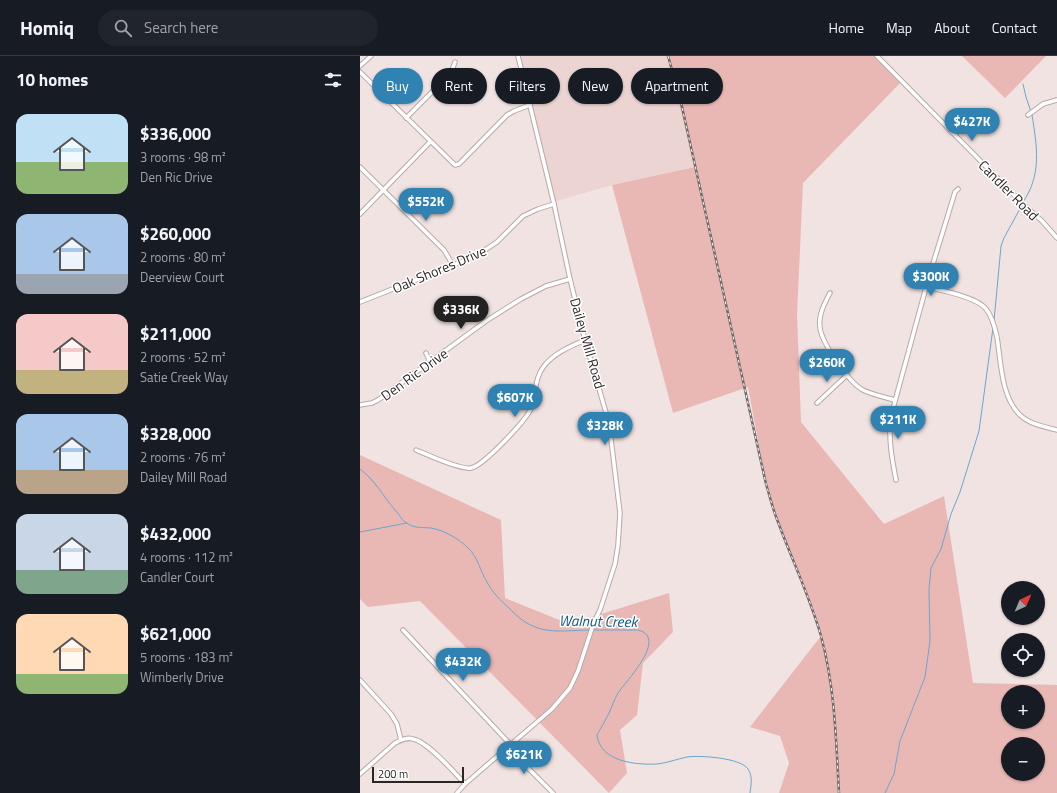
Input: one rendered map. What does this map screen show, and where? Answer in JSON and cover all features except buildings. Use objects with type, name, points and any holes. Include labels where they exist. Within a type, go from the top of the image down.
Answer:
[{"type":"street","points":[[360,66],[371,56]]},
{"type":"street","name":"Dailey Mill Road","points":[[457,793],[465,784],[552,709],[570,688],[578,671],[615,564],[620,513],[609,423],[603,397],[585,340],[518,56]]},
{"type":"street","name":"Candler Road","points":[[877,56],[1057,238]]},
{"type":"street","points":[[406,118],[451,73],[455,62]]},
{"type":"street","points":[[360,72],[452,164],[457,165],[507,115],[530,105]]},
{"type":"street","points":[[1028,116],[1043,104],[1057,100]]},
{"type":"street","points":[[360,214],[430,142]]},
{"type":"street","points":[[360,167],[444,250],[453,265]]},
{"type":"street","points":[[896,480],[889,430],[891,416],[926,287],[955,192],[958,189]]},
{"type":"street","name":"Oak Shores Drive","points":[[360,302],[476,256],[497,242],[523,216],[554,204]]},
{"type":"street","name":"Den Ric Drive","points":[[360,405],[372,403],[378,400],[486,321],[521,299],[546,286],[570,279]]},
{"type":"street","points":[[926,287],[973,300],[986,309],[995,329],[1001,373],[1014,407],[1021,416],[1030,422],[1057,430]]},
{"type":"street","points":[[830,294],[822,308],[819,327],[821,336],[842,368],[861,389],[895,400]]},
{"type":"street","points":[[416,450],[462,468],[472,468],[479,464],[511,434],[532,407],[536,383],[544,366],[562,351],[585,340]]},
{"type":"street","points":[[426,353],[430,362]]},
{"type":"street","points":[[817,403],[848,375]]},
{"type":"street","points":[[403,630],[511,745],[524,764],[553,793]]},
{"type":"street","points":[[360,680],[391,714],[397,724],[401,740]]},
{"type":"street","points":[[360,774],[388,748],[401,740],[413,739],[425,744],[465,784]]},
{"type":"shaded area","points":[[520,56],[667,56],[670,68],[631,68],[631,104],[679,104],[695,167],[612,185],[553,202],[532,104],[560,104],[560,68],[523,68]]},
{"type":"shaded area","points":[[667,56],[878,56],[903,80],[803,183],[797,315],[801,422],[884,524],[944,496],[973,683],[1057,685],[1057,793],[779,793],[789,763],[780,736],[750,727],[821,636],[768,494],[748,387],[673,413],[612,185],[695,167],[679,104],[723,104],[723,68],[670,68]]},
{"type":"shaded area","points":[[962,56],[1046,56],[1005,98]]},
{"type":"shaded area","points":[[360,455],[501,520],[505,598],[569,624],[669,593],[673,632],[643,663],[637,715],[620,730],[627,773],[609,793],[420,601],[368,607],[360,599]]},
{"type":"waterway","points":[[1023,84],[1031,112]]},
{"type":"waterway","points":[[1023,202],[1029,192],[1036,171],[1036,149],[1032,115]]},
{"type":"waterway","points":[[994,321],[1001,246],[1022,205]]},
{"type":"waterway","points":[[885,793],[894,774],[900,741],[925,677],[930,641],[929,589],[931,568],[941,549],[951,514],[960,492],[979,431],[993,328]]},
{"type":"waterway","name":"Walnut Creek","points":[[360,469],[375,483],[405,522],[415,527],[431,528],[446,533],[456,538],[468,548],[477,560],[489,586],[494,593],[517,616],[533,626],[546,630],[590,630]]},
{"type":"waterway","points":[[360,532],[407,523]]},
{"type":"waterway","name":"Walnut Creek","points":[[593,630],[638,630],[646,635],[649,642],[647,651],[642,660],[618,693],[597,735],[600,744],[605,751],[620,760],[639,764],[664,763],[693,756],[720,758],[737,762],[744,765],[750,772],[750,793]]},
{"type":"railway","points":[[668,56],[680,98],[766,484],[776,517],[812,607],[826,655],[836,733],[839,793]]}]
